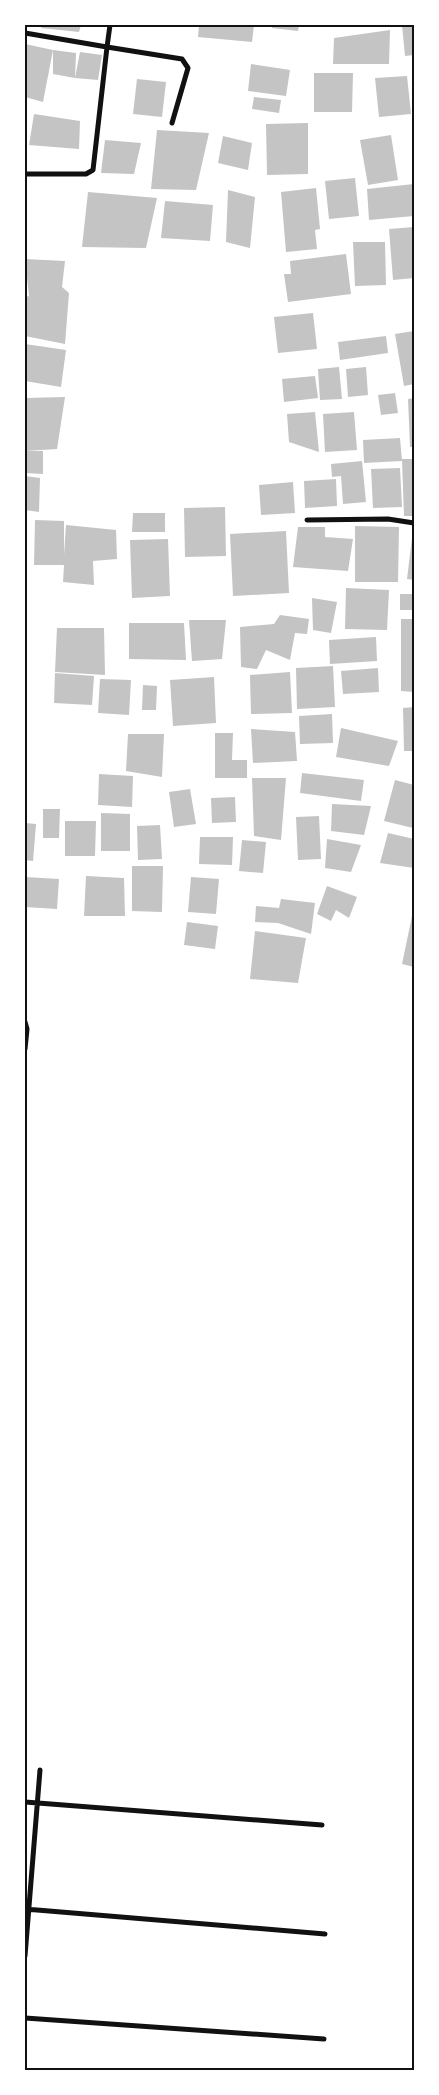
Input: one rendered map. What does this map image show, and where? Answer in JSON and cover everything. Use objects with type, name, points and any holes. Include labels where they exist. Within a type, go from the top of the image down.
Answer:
[{"type":"street","points":[[25,174],[86,174],[93,170],[110,25]]},
{"type":"street","points":[[25,33],[182,59],[188,68],[172,123]]},
{"type":"street","points":[[307,520],[388,520],[414,523]]},
{"type":"street","points":[[25,1022],[27,1029],[25,1049]]},
{"type":"street","points":[[25,1956],[27,1909],[40,1770]]},
{"type":"street","points":[[25,1802],[322,1825]]},
{"type":"street","points":[[27,1909],[324,1934]]},
{"type":"street","points":[[25,2018],[324,2039]]},
{"type":"building","points":[[42,25],[81,25],[79,32],[41,28]]},
{"type":"building","points":[[199,25],[254,25],[252,42],[198,37]]},
{"type":"building","points":[[272,25],[299,25],[298,31],[272,28]]},
{"type":"building","points":[[402,25],[414,25],[414,55],[405,56]]},
{"type":"building","points":[[390,30],[389,64],[333,64],[334,38]]},
{"type":"building","points":[[25,44],[53,50],[43,102],[25,97]]},
{"type":"building","points":[[53,50],[76,53],[75,78],[53,74]]},
{"type":"building","points":[[80,52],[102,55],[98,80],[75,78]]},
{"type":"building","points":[[251,64],[290,70],[286,96],[248,91]]},
{"type":"building","points":[[314,73],[353,73],[352,112],[314,112]]},
{"type":"building","points":[[407,76],[411,114],[379,117],[375,78]]},
{"type":"building","points":[[137,79],[166,82],[162,117],[133,114]]},
{"type":"building","points":[[254,97],[281,100],[279,113],[252,109]]},
{"type":"building","points":[[34,114],[80,121],[79,149],[29,145]]},
{"type":"building","points":[[308,123],[308,174],[267,175],[266,124]]},
{"type":"building","points":[[157,130],[209,133],[196,190],[151,189]]},
{"type":"building","points":[[391,135],[398,180],[368,185],[360,140]]},
{"type":"building","points":[[223,136],[252,143],[248,170],[218,163]]},
{"type":"building","points":[[105,140],[141,143],[134,174],[101,173]]},
{"type":"building","points":[[355,178],[359,216],[329,219],[325,181]]},
{"type":"building","points":[[414,184],[414,216],[369,220],[367,189]]},
{"type":"building","points":[[316,188],[320,229],[315,230],[317,249],[286,252],[281,192]]},
{"type":"building","points":[[228,190],[255,197],[250,248],[226,242]]},
{"type":"building","points":[[88,192],[157,198],[146,248],[82,247]]},
{"type":"building","points":[[165,201],[213,205],[210,241],[161,238]]},
{"type":"building","points":[[414,227],[414,278],[393,280],[389,229]]},
{"type":"building","points":[[353,242],[385,242],[386,285],[355,286]]},
{"type":"building","points":[[346,254],[351,294],[288,302],[284,274],[291,274],[290,261]]},
{"type":"building","points":[[25,259],[65,261],[62,287],[69,293],[65,344],[25,336],[25,297],[29,296]]},
{"type":"building","points":[[313,313],[317,349],[278,353],[274,317]]},
{"type":"building","points":[[414,331],[414,384],[404,386],[395,334]]},
{"type":"building","points":[[386,336],[388,353],[340,360],[338,342]]},
{"type":"building","points":[[25,344],[66,350],[61,387],[25,381]]},
{"type":"building","points":[[339,367],[342,399],[320,400],[318,369]]},
{"type":"building","points":[[366,367],[368,395],[348,397],[346,369]]},
{"type":"building","points":[[315,376],[318,398],[284,402],[282,379]]},
{"type":"building","points":[[395,393],[398,413],[381,415],[378,395]]},
{"type":"building","points":[[65,397],[57,449],[25,451],[25,398]]},
{"type":"building","points":[[414,398],[414,447],[410,447],[408,399]]},
{"type":"building","points":[[315,412],[319,452],[289,442],[287,414]]},
{"type":"building","points":[[354,412],[357,450],[325,452],[323,414]]},
{"type":"building","points":[[400,438],[402,461],[364,463],[363,440]]},
{"type":"building","points":[[25,451],[43,451],[43,474],[25,473]]},
{"type":"building","points":[[402,459],[414,459],[414,516],[404,516]]},
{"type":"building","points":[[362,461],[366,502],[343,504],[341,476],[332,477],[331,464]]},
{"type":"building","points":[[400,468],[402,507],[373,508],[371,469]]},
{"type":"building","points":[[25,476],[40,478],[39,512],[25,510]]},
{"type":"building","points":[[336,479],[337,506],[305,508],[304,481]]},
{"type":"building","points":[[293,482],[295,513],[261,515],[259,485]]},
{"type":"building","points":[[225,507],[226,556],[185,557],[184,508]]},
{"type":"building","points":[[133,513],[165,513],[165,532],[132,532]]},
{"type":"building","points":[[35,520],[64,521],[64,555],[66,525],[116,530],[117,559],[93,561],[94,585],[63,582],[64,565],[34,565]]},
{"type":"building","points":[[355,526],[399,527],[398,582],[355,582]]},
{"type":"building","points":[[298,527],[325,527],[325,537],[353,539],[348,571],[293,567]]},
{"type":"building","points":[[414,530],[414,580],[407,579]]},
{"type":"building","points":[[286,531],[289,593],[233,596],[230,534]]},
{"type":"building","points":[[168,539],[170,596],[132,598],[130,540]]},
{"type":"building","points":[[346,588],[389,590],[387,630],[345,629]]},
{"type":"building","points":[[400,594],[414,594],[414,610],[400,610]]},
{"type":"building","points":[[312,598],[337,602],[331,633],[313,630]]},
{"type":"building","points":[[280,615],[309,619],[307,634],[295,633],[290,660],[266,650],[257,669],[241,667],[240,627],[274,624]]},
{"type":"building","points":[[401,619],[414,619],[414,692],[401,691]]},
{"type":"building","points":[[189,620],[226,620],[222,659],[192,661]]},
{"type":"building","points":[[129,623],[184,623],[186,660],[129,659]]},
{"type":"building","points":[[57,628],[104,628],[105,675],[55,672]]},
{"type":"building","points":[[376,637],[377,661],[330,664],[329,640]]},
{"type":"building","points":[[333,666],[335,707],[297,709],[296,668]]},
{"type":"building","points":[[378,668],[379,692],[343,694],[341,671]]},
{"type":"building","points":[[290,672],[292,713],[251,714],[250,675]]},
{"type":"building","points":[[55,673],[94,676],[92,705],[54,703]]},
{"type":"building","points":[[214,677],[216,723],[173,726],[170,680]]},
{"type":"building","points":[[100,679],[131,680],[129,715],[98,713]]},
{"type":"building","points":[[143,685],[157,686],[156,710],[142,710]]},
{"type":"building","points":[[414,707],[414,751],[404,751],[403,708]]},
{"type":"building","points":[[332,714],[333,743],[300,744],[299,716]]},
{"type":"building","points":[[341,728],[398,741],[389,766],[336,757]]},
{"type":"building","points":[[251,729],[295,732],[297,761],[253,763]]},
{"type":"building","points":[[215,733],[233,733],[232,760],[247,760],[247,778],[215,778]]},
{"type":"building","points":[[128,734],[164,734],[162,777],[126,771]]},
{"type":"building","points":[[302,773],[364,780],[361,801],[300,793]]},
{"type":"building","points":[[99,774],[133,776],[132,807],[98,805]]},
{"type":"building","points":[[252,778],[286,778],[281,840],[254,836]]},
{"type":"building","points":[[395,780],[414,785],[413,828],[384,821]]},
{"type":"building","points":[[190,789],[196,824],[174,827],[169,792]]},
{"type":"building","points":[[235,797],[236,822],[212,823],[211,798]]},
{"type":"building","points":[[332,804],[371,806],[364,835],[331,831]]},
{"type":"building","points":[[43,809],[60,809],[59,838],[43,838]]},
{"type":"building","points":[[101,813],[130,814],[130,851],[101,851]]},
{"type":"building","points":[[319,816],[321,859],[298,860],[296,817]]},
{"type":"building","points":[[65,821],[96,821],[95,856],[65,856]]},
{"type":"building","points":[[25,823],[36,824],[33,861],[25,860]]},
{"type":"building","points":[[160,825],[162,859],[138,860],[137,826]]},
{"type":"building","points":[[388,833],[414,839],[414,868],[380,863]]},
{"type":"building","points":[[200,837],[233,837],[232,865],[199,864]]},
{"type":"building","points":[[327,839],[361,845],[351,872],[325,868]]},
{"type":"building","points":[[242,840],[266,842],[263,873],[239,871]]},
{"type":"building","points":[[132,866],[163,866],[162,912],[132,911]]},
{"type":"building","points":[[86,876],[124,878],[125,916],[84,916]]},
{"type":"building","points":[[25,877],[59,879],[57,909],[25,907]]},
{"type":"building","points":[[191,877],[219,879],[216,914],[188,912]]},
{"type":"building","points":[[327,886],[357,897],[349,918],[336,910],[331,921],[317,914]]},
{"type":"building","points":[[281,899],[315,903],[311,934],[278,923],[255,922],[256,906],[279,908]]},
{"type":"building","points":[[412,916],[414,916],[414,967],[402,964]]},
{"type":"building","points":[[187,922],[218,926],[215,949],[184,945]]},
{"type":"building","points":[[255,931],[306,938],[298,983],[250,979]]}]
